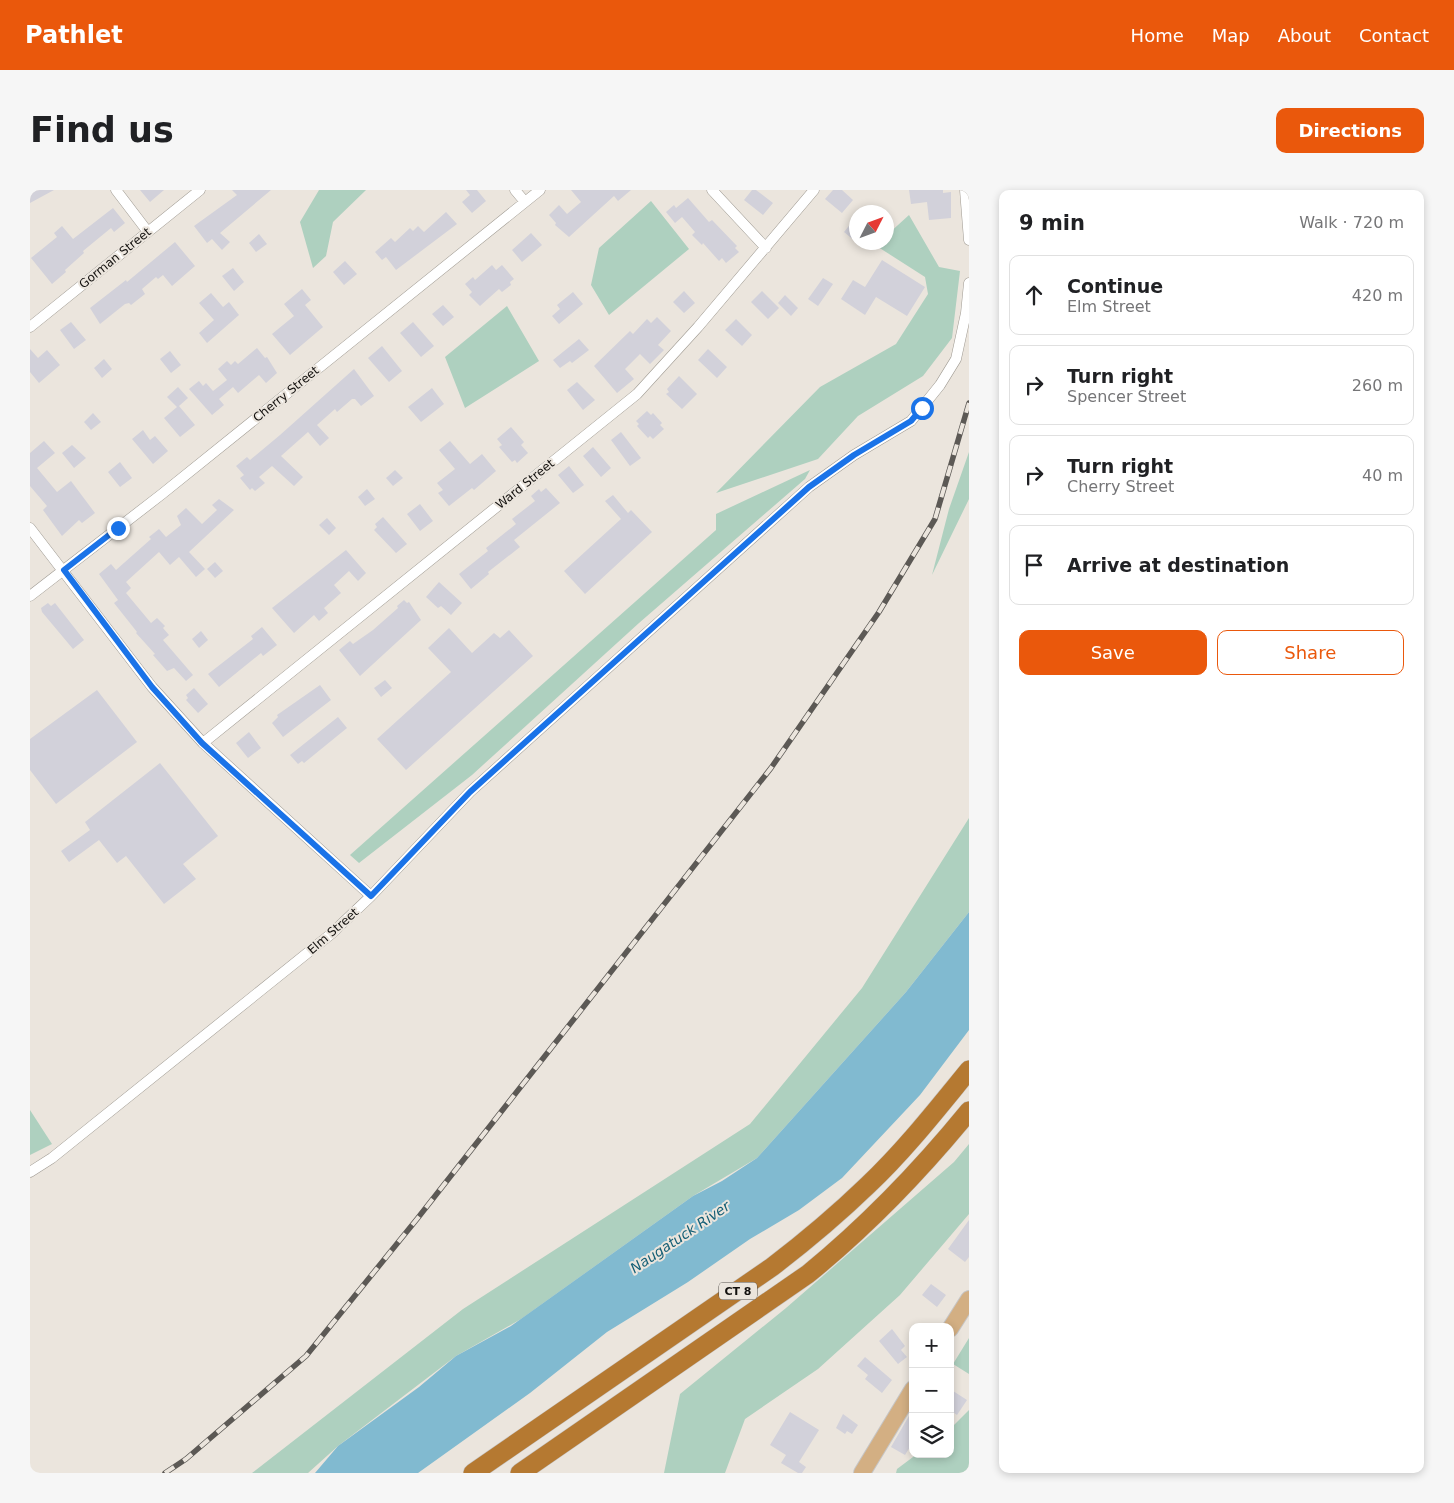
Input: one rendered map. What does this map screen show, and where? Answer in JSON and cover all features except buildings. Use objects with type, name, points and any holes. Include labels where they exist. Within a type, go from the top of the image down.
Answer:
[{"type":"highway","name":"CT 8","points":[[473,1473],[772,1267],[806,1241],[870,1184],[893,1160],[969,1070]]},
{"type":"highway","name":"CT 8","points":[[520,1473],[808,1274],[903,1189],[969,1111]]},
{"type":"main road","points":[[954,1323],[969,1299]]},
{"type":"main road","points":[[862,1473],[909,1396]]},
{"type":"street","points":[[116,190],[148,232]]},
{"type":"street","name":"Gorman Street","points":[[30,327],[200,190]]},
{"type":"street","points":[[515,190],[525,202]]},
{"type":"street","name":"Cherry Street","points":[[30,596],[540,190]]},
{"type":"street","points":[[712,190],[766,248]]},
{"type":"street","name":"Ward Street","points":[[202,743],[637,394],[698,327],[814,190]]},
{"type":"street","points":[[965,190],[969,240]]},
{"type":"street","name":"Elm Street","points":[[30,1172],[52,1158],[331,934],[371,896],[470,792],[809,487],[854,455],[911,421],[940,385],[956,359],[966,313],[969,283]]},
{"type":"street","points":[[30,528],[152,687],[202,743],[371,896]]},
{"type":"green space","points":[[319,190],[366,190],[333,222],[326,256],[313,268],[300,222]]},
{"type":"green space","points":[[651,201],[689,249],[609,315],[591,285],[599,248]]},
{"type":"green space","points":[[909,215],[939,267],[960,271],[952,338],[923,376],[858,416],[818,459],[716,493],[820,387],[896,344],[928,294],[925,277],[883,250],[894,250],[894,229]]},
{"type":"green space","points":[[507,306],[539,361],[465,408],[445,357]]},
{"type":"green space","points":[[969,452],[969,499],[932,575],[949,509]]},
{"type":"green space","points":[[810,470],[805,479],[639,623],[472,775],[359,863],[350,855],[716,530],[716,514]]},
{"type":"green space","points":[[969,818],[969,912],[906,992],[757,1158],[693,1196],[521,1319],[456,1356],[338,1446],[308,1473],[252,1473],[463,1309],[750,1124],[862,988]]},
{"type":"green space","points":[[30,1110],[52,1144],[30,1155]]},
{"type":"green space","points":[[969,1144],[969,1214],[900,1295],[818,1369],[745,1419],[725,1473],[664,1473],[680,1394],[786,1308],[954,1162]]},
{"type":"green space","points":[[969,1338],[969,1374],[954,1365]]},
{"type":"green space","points":[[969,1410],[969,1473],[896,1473],[897,1469],[912,1458],[954,1458],[954,1425]]},
{"type":"water","name":"Naugatuck River","points":[[969,912],[969,1030],[920,1095],[842,1178],[799,1210],[750,1239],[688,1282],[607,1332],[530,1393],[418,1473],[315,1473],[338,1446],[419,1387],[456,1356],[511,1326],[693,1196],[722,1181],[757,1158],[906,992]]},
{"type":"railway","points":[[165,1473],[186,1459],[306,1356],[417,1219],[771,768],[879,612],[935,519],[969,403]]},
{"type":"route","points":[[118,528],[64,570],[152,687],[202,743],[371,896],[470,792],[809,487],[854,455],[911,421],[922,408]]}]
